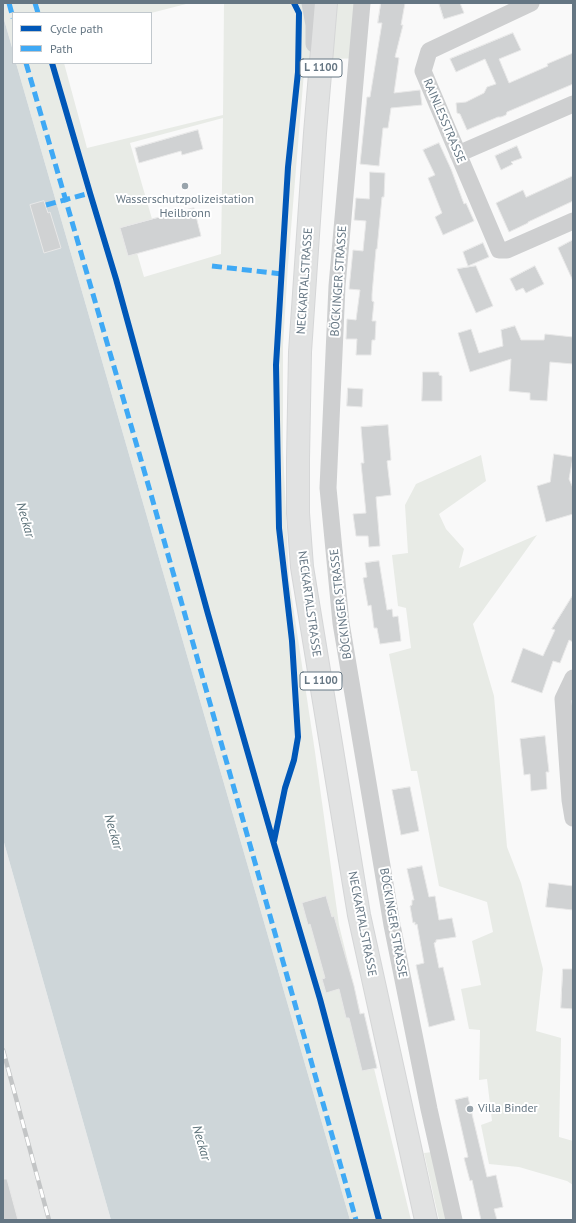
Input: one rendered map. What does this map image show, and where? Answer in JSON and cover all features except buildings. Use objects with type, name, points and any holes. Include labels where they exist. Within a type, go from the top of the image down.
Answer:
[{"type":"main road","name":"NECKARTALSTRASSE","points":[[326,3],[315,133],[300,352],[298,513],[302,566],[359,915],[426,1220]]},
{"type":"street","points":[[310,3],[314,25],[313,97],[315,133]]},
{"type":"street","name":"BÖCKINGER STRASSE","points":[[362,3],[337,286],[328,488],[341,623],[392,925],[429,1109],[454,1220]]},
{"type":"street","name":"RAINLESSTRASSE","points":[[531,3],[429,51],[423,71],[499,250],[507,250],[573,221]]},
{"type":"street","points":[[458,154],[573,104]]},
{"type":"street","points":[[573,678],[563,699],[570,800],[573,818]]},
{"type":"shaded area","points":[[3,3],[190,3],[152,13],[12,12],[12,48],[3,16]]},
{"type":"shaded area","points":[[224,3],[367,3],[362,58],[305,60],[283,345],[283,449],[289,579],[339,925],[411,1220],[350,1220],[16,64],[64,64],[87,148],[223,115]],"holes":[[[223,118],[221,254],[144,277],[137,253],[128,256],[121,228],[152,219],[130,143]]]},
{"type":"shaded area","points":[[481,455],[486,481],[439,514],[446,529],[464,549],[459,568],[537,535],[473,624],[494,696],[507,847],[521,883],[543,969],[536,1031],[561,1038],[559,1137],[573,1141],[573,1185],[567,1181],[519,1167],[489,1164],[481,1125],[492,1121],[487,1079],[479,1080],[480,1030],[469,1029],[461,989],[481,985],[472,941],[493,932],[487,902],[439,886],[417,771],[411,771],[389,654],[411,648],[406,608],[398,606],[392,555],[408,553],[405,505],[416,484]]},
{"type":"shaded area","points":[[3,839],[111,1220],[3,1220]]},
{"type":"shaded area","points":[[432,1152],[449,1220],[439,1220],[424,1153]]},
{"type":"water","name":"Neckar","points":[[3,16],[12,48],[12,64],[16,64],[350,1220],[111,1220],[3,839]]},
{"type":"railway","points":[[3,1050],[49,1220]]},
{"type":"marked path","points":[[9,3],[12,14]]},
{"type":"marked path","points":[[35,3],[38,12]]},
{"type":"marked path","points":[[26,64],[150,491],[356,1220]]},
{"type":"marked path","points":[[46,205],[90,193]]},
{"type":"marked path","points":[[212,266],[282,274]]},
{"type":"cycle path","points":[[274,841],[285,788],[294,760],[298,737],[292,641],[279,528],[276,365],[288,167],[298,72],[299,13],[294,3]]},
{"type":"cycle path","points":[[52,64],[116,279],[208,614],[320,999],[379,1220]]},
{"type":"place","name":"Wasserschutzpolizeistation Heilbronn","points":[[185,186]]},
{"type":"place","name":"Villa Binder","points":[[470,1109]]}]
